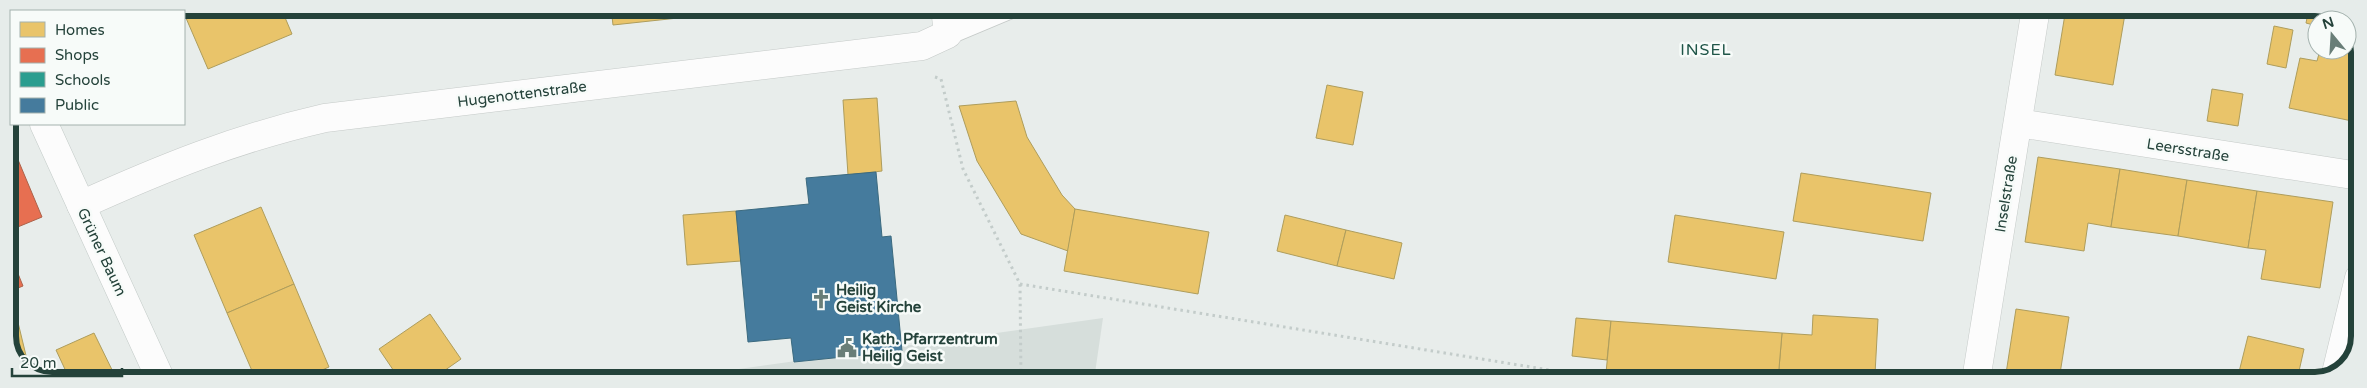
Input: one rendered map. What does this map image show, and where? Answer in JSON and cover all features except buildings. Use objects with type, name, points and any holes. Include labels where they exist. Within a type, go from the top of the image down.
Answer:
[{"type":"street","name":"Inselstraße","points":[[1977,372],[2035,17]]},
{"type":"street","name":"Hugenottenstraße","points":[[81,205],[205,152],[270,130],[325,118],[922,46],[947,21]]},
{"type":"street","name":"Leersstraße","points":[[2018,123],[2351,175]]},
{"type":"street","name":"Grüner Baum","points":[[44,125],[157,371]]},
{"type":"street","points":[[2338,363],[2350,315]]},
{"type":"lane","points":[[947,21],[969,16]]},
{"type":"path","points":[[932,76],[941,79],[963,169],[1020,284],[1021,371]]},
{"type":"path","points":[[1020,284],[1560,372]]},
{"type":"shaded area","points":[[1103,318],[1095,371],[722,371]]},
{"type":"place","name":"Heilig Geist Kirche","points":[[821,299]]},
{"type":"place","name":"Kath. Pfarrzentrum Heilig Geist","points":[[847,348]]},
{"type":"district","name":"INSEL","points":[[1706,50]]}]
